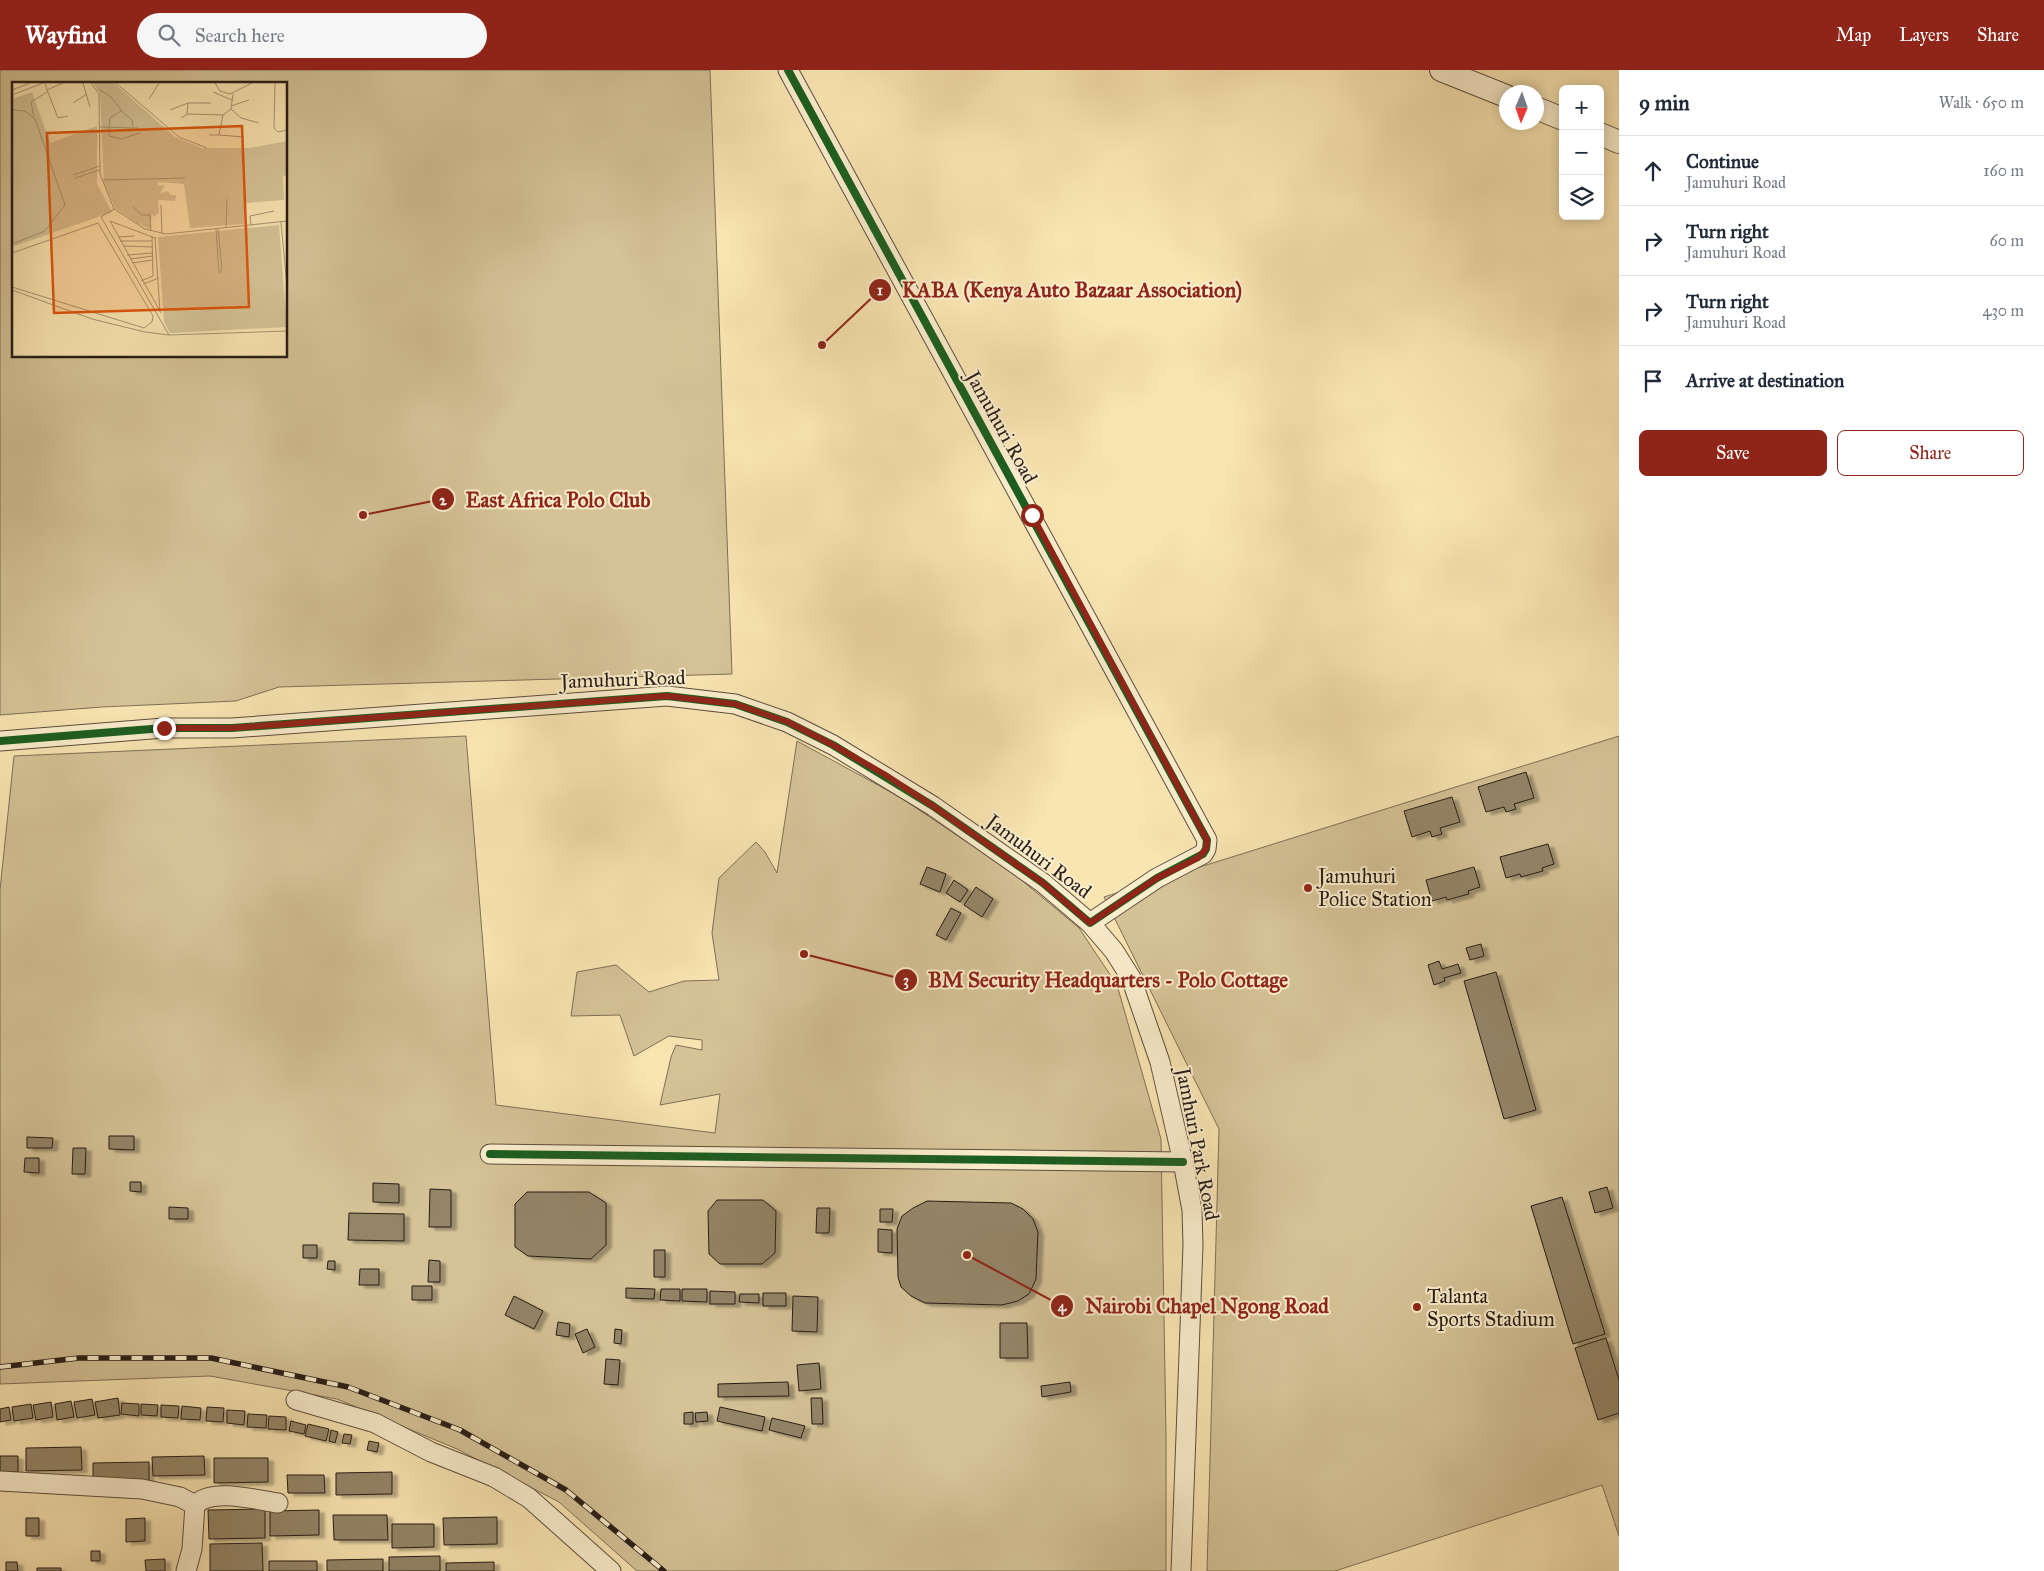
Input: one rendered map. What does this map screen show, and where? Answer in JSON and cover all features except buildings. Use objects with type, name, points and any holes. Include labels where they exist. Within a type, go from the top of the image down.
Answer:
[{"type":"street","name":"Jamuhuri Road","points":[[0,741],[164,728],[238,727],[666,696],[735,704],[788,722],[833,745],[884,774],[1043,883],[1090,923],[1157,878],[1198,858],[1206,849],[1207,840],[788,70]]},
{"type":"street","points":[[1441,70],[1499,93]]},
{"type":"street","points":[[1544,111],[1559,117]]},
{"type":"street","points":[[1604,136],[1619,142]]},
{"type":"street","name":"Jamhuri Park Road","points":[[1090,923],[1114,951],[1131,978],[1160,1062],[1192,1210],[1193,1245],[1181,1571]]},
{"type":"street","points":[[490,1154],[1183,1162]]},
{"type":"street","points":[[296,1400],[375,1423],[431,1452],[494,1476],[529,1498],[611,1571]]},
{"type":"street","points":[[0,1481],[142,1489],[180,1497],[195,1505]]},
{"type":"street","points":[[186,1571],[192,1549],[195,1505],[203,1499],[224,1495],[278,1503]]},
{"type":"shaded area","points":[[0,70],[710,70],[732,674],[279,687],[236,701],[102,707],[0,715]]},
{"type":"shaded area","points":[[466,736],[496,1105],[715,1133],[720,1094],[660,1105],[671,1057],[676,1045],[702,1050],[702,1040],[669,1036],[634,1056],[620,1015],[571,1016],[577,972],[616,965],[649,992],[684,981],[719,980],[712,933],[719,878],[756,842],[765,852],[777,873],[797,741],[900,797],[1013,873],[1079,928],[1117,985],[1161,1139],[1166,1436],[1166,1571],[637,1571],[559,1502],[457,1449],[337,1399],[210,1376],[0,1384],[0,890],[14,756]]},
{"type":"shaded area","name":"Talanta Sports Stadium","points":[[1619,736],[1619,1536],[1602,1485],[1335,1571],[1207,1571],[1219,1129],[1104,897]]},
{"type":"railway","points":[[0,1367],[79,1358],[211,1358],[348,1387],[460,1430],[566,1490],[664,1571]]},
{"type":"cycle path","points":[[0,741],[164,728],[232,728],[667,696],[735,704],[787,722],[833,745],[933,806],[1043,883],[1090,923],[1157,878],[1203,854],[1206,849],[1207,840],[788,70]]},
{"type":"cycle path","points":[[490,1154],[1183,1162]]},
{"type":"place","name":"KABA (Kenya Auto Bazaar Association)","points":[[822,345]]},
{"type":"place","name":"East Africa Polo Club","points":[[363,515]]},
{"type":"place","name":"Jamuhuri Police Station","points":[[1308,888]]},
{"type":"place","name":"BM Security Headquarters - Polo Cottage","points":[[804,954]]},
{"type":"place","name":"Nairobi Chapel Ngong Road","points":[[967,1255]]},
{"type":"place","name":"Talanta Sports Stadium","points":[[1417,1307]]},
{"type":"route","points":[[164,728],[232,728],[666,696],[735,704],[788,722],[884,774],[1043,883],[1090,923],[1157,878],[1198,858],[1206,849],[1207,840],[1032,515]]}]
